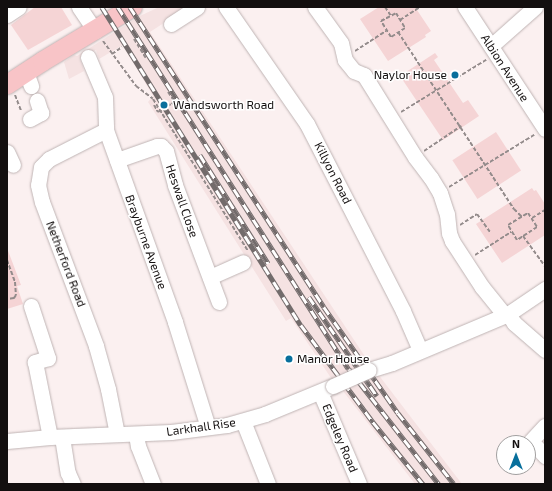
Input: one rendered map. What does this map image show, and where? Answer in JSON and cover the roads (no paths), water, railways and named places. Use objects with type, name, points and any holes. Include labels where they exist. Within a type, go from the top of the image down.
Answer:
[{"type":"main road","points":[[10,88],[28,79],[99,36],[132,7]]},
{"type":"street","points":[[7,15],[19,7]]},
{"type":"street","points":[[79,7],[99,36]]},
{"type":"street","points":[[171,24],[197,7]]},
{"type":"street","name":"Killyon Road","points":[[226,7],[313,134],[403,311],[412,335],[420,350]]},
{"type":"street","points":[[315,7],[341,43],[345,60],[354,71],[364,75],[415,157],[440,193],[447,214],[449,233],[465,262],[482,287],[514,324],[545,350]]},
{"type":"street","name":"Albion Avenue","points":[[465,7],[543,131]]},
{"type":"street","points":[[494,51],[535,7]]},
{"type":"street","name":"Brayburne Avenue","points":[[88,57],[105,97],[106,130],[175,322],[208,427]]},
{"type":"street","points":[[26,116],[41,113],[36,101]]},
{"type":"street","name":"Netherford Road","points":[[106,130],[49,159],[41,167],[38,185],[42,202],[96,346],[108,389],[117,434]]},
{"type":"street","name":"Heswall Close","points":[[117,160],[153,147],[161,146],[164,148],[175,185],[219,302]]},
{"type":"street","points":[[210,277],[248,260]]},
{"type":"street","points":[[420,350],[506,314],[545,289]]},
{"type":"street","points":[[30,306],[48,358],[35,362],[56,437],[73,484]]},
{"type":"street","name":"Larkhall Rise","points":[[7,441],[56,437],[171,432],[243,421],[265,414],[420,350]]},
{"type":"street","name":"Edgeley Road","points":[[326,389],[359,484]]},
{"type":"street","points":[[243,421],[268,484]]},
{"type":"street","points":[[536,435],[545,426]]},
{"type":"street","points":[[136,434],[138,446],[153,484]]},
{"type":"street","points":[[536,448],[545,456]]},
{"type":"railway","points":[[102,7],[301,325],[373,422],[423,484]]},
{"type":"railway","points":[[118,7],[349,369],[439,484]]},
{"type":"railway","points":[[130,7],[324,307],[398,413],[454,484]]},
{"type":"railway","points":[[200,155],[268,263]]},
{"type":"railway","points":[[309,297],[377,396]]},
{"type":"place","name":"Naylor House","points":[[455,75]]},
{"type":"place","name":"Wandsworth Road","points":[[164,105]]},
{"type":"place","name":"Manor House","points":[[289,359]]}]
